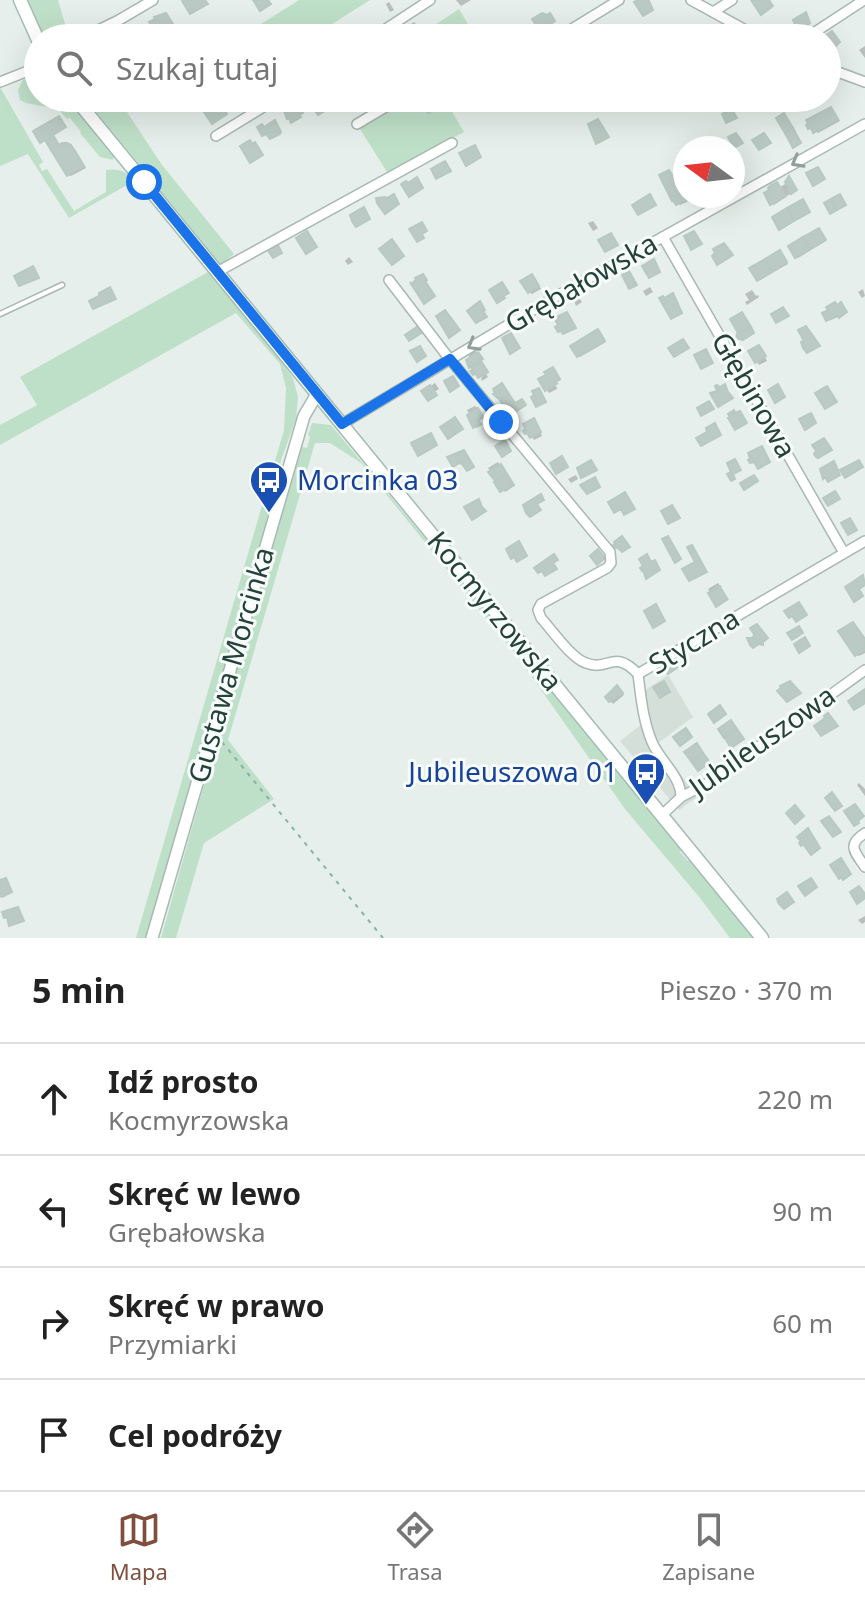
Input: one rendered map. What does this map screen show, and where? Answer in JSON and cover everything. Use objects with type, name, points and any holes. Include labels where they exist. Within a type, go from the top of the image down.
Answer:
[{"type":"main road","points":[[20,0],[31,24]]},
{"type":"main road","name":"Kocmyrzowska","points":[[86,112],[762,938]]},
{"type":"street","points":[[111,24],[153,0]]},
{"type":"street","points":[[393,24],[430,0]]},
{"type":"street","points":[[580,24],[619,0]]},
{"type":"street","points":[[691,0],[735,24]]},
{"type":"street","points":[[713,12],[732,0]]},
{"type":"street","points":[[827,24],[864,0]]},
{"type":"street","points":[[841,73],[865,82]]},
{"type":"street","points":[[0,82],[24,74]]},
{"type":"street","points":[[216,136],[255,112]]},
{"type":"street","points":[[357,124],[377,112]]},
{"type":"street","name":"Grębałowska","points":[[342,424],[450,359],[865,124]]},
{"type":"street","points":[[217,272],[452,143]]},
{"type":"street","name":"Głębinowa","points":[[663,237],[844,553]]},
{"type":"street","points":[[389,280],[450,359],[610,552],[612,558],[607,568],[541,604],[538,610],[541,618],[584,663],[598,665],[622,661],[638,674]]},
{"type":"street","name":"Gustawa Morcinka","points":[[152,938],[301,425],[317,394]]},
{"type":"street","name":"Styczna","points":[[681,797],[679,784],[653,745],[643,715],[638,674],[865,541]]},
{"type":"street","name":"Jubileuszowa","points":[[662,815],[681,797],[708,783],[865,670]]},
{"type":"street","points":[[865,833],[853,843],[854,851],[865,867]]},
{"type":"lane","points":[[0,314],[62,285]]},
{"type":"path","points":[[210,735],[223,742],[383,938]]},
{"type":"shaded area","points":[[668,675],[693,717],[658,743],[697,797],[679,810],[620,741],[642,724],[635,697]]},
{"type":"green space","points":[[27,0],[58,0],[65,24],[38,24]]},
{"type":"green space","points":[[299,0],[370,0],[332,24],[261,24]]},
{"type":"green space","points":[[459,9],[468,24],[436,24]]},
{"type":"green space","points":[[23,80],[24,102],[20,100],[18,90]]},
{"type":"green space","points":[[0,87],[43,162],[39,165],[42,171],[47,169],[74,211],[106,192],[106,170],[122,171],[134,181],[69,218],[28,154],[0,166]]},
{"type":"green space","points":[[61,112],[80,112],[115,154],[113,160],[100,157],[70,118],[67,119]]},
{"type":"green space","points":[[96,112],[127,112],[162,165],[234,254],[221,265]]},
{"type":"green space","points":[[388,112],[452,112],[464,132],[387,172],[360,129]]},
{"type":"green space","points":[[208,272],[293,378],[298,397],[296,419],[281,460],[264,532],[147,938],[136,938],[284,430],[286,388],[280,364],[236,313],[0,445],[0,425],[37,405],[20,377]]},
{"type":"green space","points":[[312,423],[331,425],[753,938],[730,938],[625,809],[520,660],[361,463],[330,443],[315,443],[228,740],[274,799],[204,843],[176,938],[161,938],[302,447],[307,448]]},
{"type":"building","points":[[183,0],[205,0],[208,4],[190,14]]},
{"type":"building","points":[[253,0],[268,0],[271,4],[260,11]]},
{"type":"building","points":[[751,0],[769,0],[773,6],[761,15]]},
{"type":"building","points":[[649,1],[653,10],[643,16],[634,2]]},
{"type":"building","points":[[806,12],[810,23],[795,24],[793,20]]},
{"type":"building","points":[[166,13],[173,24],[150,24],[154,17]]},
{"type":"building","points":[[542,13],[550,13],[555,21],[552,24],[535,24],[532,19]]},
{"type":"building","points":[[204,112],[226,112],[227,114],[212,124]]},
{"type":"building","points":[[284,112],[303,113],[291,123]]},
{"type":"building","points":[[734,112],[737,118],[726,123],[722,114]]},
{"type":"building","points":[[821,112],[834,112],[838,119],[813,133],[811,128],[808,129],[806,120]]},
{"type":"building","points":[[784,113],[793,128],[785,133],[776,118]]},
{"type":"building","points":[[59,116],[66,127],[40,143],[33,131]]},
{"type":"building","points":[[598,119],[609,137],[596,144],[588,124]]},
{"type":"building","points":[[275,120],[280,134],[270,139],[266,134],[262,136],[257,127],[262,124],[264,127]]},
{"type":"building","points":[[793,128],[801,143],[793,148],[785,133]]},
{"type":"building","points":[[764,133],[771,143],[759,150],[752,140]]},
{"type":"building","points":[[53,135],[59,145],[51,150],[45,140]]},
{"type":"building","points":[[250,140],[253,144],[255,142],[263,155],[250,163],[240,146]]},
{"type":"building","points":[[62,143],[71,145],[84,166],[67,176],[51,150]]},
{"type":"building","points":[[475,145],[481,157],[466,166],[459,153]]},
{"type":"building","points":[[445,161],[451,171],[436,179],[431,169]]},
{"type":"building","points":[[818,167],[825,179],[813,186],[806,173]]},
{"type":"building","points":[[669,170],[673,176],[672,201],[659,175]]},
{"type":"building","points":[[789,176],[797,190],[791,194],[785,182]]},
{"type":"building","points":[[417,177],[423,188],[409,197],[401,184]]},
{"type":"building","points":[[777,182],[786,196],[770,205],[764,193]]},
{"type":"building","points":[[394,194],[399,204],[385,214],[376,198]]},
{"type":"building","points":[[650,194],[656,205],[638,215],[632,205]]},
{"type":"building","points":[[840,194],[846,205],[837,210],[831,199]]},
{"type":"building","points":[[803,199],[810,212],[794,221],[787,208]]},
{"type":"building","points":[[831,199],[837,210],[830,214],[824,203]]},
{"type":"building","points":[[364,207],[370,219],[356,227],[350,215]]},
{"type":"building","points":[[787,208],[794,221],[779,230],[772,217]]},
{"type":"building","points":[[422,222],[427,231],[422,234],[424,238],[417,242],[409,229]]},
{"type":"building","points":[[819,228],[826,240],[810,249],[803,237]]},
{"type":"building","points":[[307,231],[317,247],[306,254],[296,238]]},
{"type":"building","points":[[694,231],[702,244],[691,250],[684,236]]},
{"type":"building","points":[[611,233],[618,245],[605,252],[598,240]]},
{"type":"building","points":[[803,237],[810,249],[795,258],[788,246]]},
{"type":"building","points":[[392,239],[404,256],[392,265],[379,249]]},
{"type":"building","points":[[277,243],[282,253],[273,258],[267,249]]},
{"type":"building","points":[[724,243],[733,255],[717,265],[712,256],[715,253],[713,249]]},
{"type":"building","points":[[780,250],[787,262],[772,272],[765,259]]},
{"type":"building","points":[[654,259],[660,272],[649,278],[642,266]]},
{"type":"building","points":[[765,259],[772,272],[757,281],[749,268]]},
{"type":"building","points":[[33,266],[39,278],[19,286],[14,276]]},
{"type":"building","points":[[629,271],[637,285],[629,289],[622,275]]},
{"type":"building","points":[[423,274],[435,296],[424,304],[411,284]]},
{"type":"building","points":[[532,274],[539,286],[528,293],[520,281]]},
{"type":"building","points":[[502,282],[509,293],[497,303],[489,290]]},
{"type":"building","points":[[110,287],[116,299],[93,309],[89,301]]},
{"type":"building","points":[[673,293],[682,313],[671,319],[659,298]]},
{"type":"building","points":[[480,301],[487,317],[476,323],[467,311]]},
{"type":"building","points":[[835,302],[837,305],[841,302],[847,312],[826,321],[822,313]]},
{"type":"building","points":[[783,307],[789,316],[776,323],[771,314]]},
{"type":"building","points":[[445,310],[460,330],[449,338],[436,316]]},
{"type":"building","points":[[567,312],[576,328],[563,334],[555,327],[558,325],[554,318]]},
{"type":"building","points":[[742,312],[751,327],[738,333],[730,319]]},
{"type":"building","points":[[418,326],[423,332],[409,341],[405,335]]},
{"type":"building","points":[[806,326],[820,346],[807,353],[798,330]]},
{"type":"building","points":[[751,327],[754,333],[743,340],[736,338],[737,334]]},
{"type":"building","points":[[598,329],[605,341],[577,357],[570,346]]},
{"type":"building","points":[[511,333],[520,348],[510,354],[502,338]]},
{"type":"building","points":[[683,339],[689,348],[674,357],[668,348]]},
{"type":"building","points":[[759,345],[766,356],[755,363],[748,351]]},
{"type":"building","points":[[420,346],[426,356],[417,362],[410,351]]},
{"type":"building","points":[[706,349],[713,363],[701,369],[694,355]]},
{"type":"building","points":[[478,352],[483,359],[469,368],[466,360]]},
{"type":"building","points":[[481,361],[488,372],[478,378],[470,371]]},
{"type":"building","points":[[553,367],[560,379],[545,391],[538,379]]},
{"type":"building","points":[[453,376],[459,386],[450,392],[444,381]]},
{"type":"building","points":[[502,383],[509,394],[500,400],[493,394],[493,389]]},
{"type":"building","points":[[725,384],[733,398],[718,407],[710,393],[717,391],[715,386]]},
{"type":"building","points":[[778,384],[785,397],[775,403],[768,390]]},
{"type":"building","points":[[430,385],[437,395],[428,401],[421,391]]},
{"type":"building","points":[[827,386],[837,402],[825,409],[815,393]]},
{"type":"building","points":[[539,388],[546,402],[536,407],[531,397],[534,395],[532,391]]},
{"type":"building","points":[[509,394],[515,403],[522,399],[526,405],[509,416],[500,400]]},
{"type":"building","points":[[709,401],[714,409],[701,416],[697,408]]},
{"type":"building","points":[[478,408],[483,416],[478,419],[481,424],[473,428],[467,415]]},
{"type":"building","points":[[734,410],[735,413],[740,411],[747,423],[735,430],[728,418]]},
{"type":"building","points":[[811,413],[816,423],[805,430],[799,419]]},
{"type":"building","points":[[455,417],[463,429],[455,434],[448,422]]},
{"type":"building","points":[[534,418],[541,432],[530,438],[523,431],[523,424]]},
{"type":"building","points":[[448,422],[455,434],[448,439],[440,427]]},
{"type":"building","points":[[715,423],[721,435],[701,446],[696,438]]},
{"type":"building","points":[[431,433],[437,445],[418,456],[411,443]]},
{"type":"building","points":[[824,438],[832,450],[818,458],[812,445]]},
{"type":"building","points":[[505,440],[511,451],[502,457],[495,446]]},
{"type":"building","points":[[762,446],[770,462],[758,469],[754,462],[748,460],[748,453]]},
{"type":"building","points":[[464,450],[474,467],[467,471],[459,463],[453,467],[447,457]]},
{"type":"building","points":[[562,456],[568,467],[556,474],[550,463]]},
{"type":"building","points":[[735,459],[741,470],[733,474],[735,479],[731,481],[727,463]]},
{"type":"building","points":[[591,460],[597,470],[581,478],[577,468]]},
{"type":"building","points":[[859,460],[863,467],[845,478],[840,470]]},
{"type":"building","points":[[834,461],[840,475],[828,482],[825,477],[823,479],[820,469]]},
{"type":"building","points":[[501,464],[507,474],[494,482],[488,472]]},
{"type":"building","points":[[507,474],[514,485],[500,492],[494,482]]},
{"type":"building","points":[[754,475],[758,481],[744,490],[740,483]]},
{"type":"building","points":[[595,477],[600,487],[587,494],[580,485]]},
{"type":"building","points":[[835,491],[840,499],[828,506],[823,498]]},
{"type":"building","points":[[625,492],[635,509],[624,515],[621,509],[614,513],[608,502]]},
{"type":"building","points":[[541,494],[544,500],[537,504],[541,510],[530,517],[523,505]]},
{"type":"building","points":[[479,499],[486,511],[472,520],[464,507]]},
{"type":"building","points":[[672,505],[680,518],[668,524],[661,511]]},
{"type":"building","points":[[850,518],[857,530],[848,535],[841,523]]},
{"type":"building","points":[[622,536],[630,547],[622,552],[613,545]]},
{"type":"building","points":[[668,536],[681,559],[675,563],[662,539]]},
{"type":"building","points":[[519,541],[527,556],[517,562],[514,557],[511,559],[506,549]]},
{"type":"building","points":[[692,545],[707,572],[689,581],[682,569],[695,562],[687,547]]},
{"type":"building","points":[[598,549],[605,558],[597,565],[590,556]]},
{"type":"building","points":[[554,554],[558,560],[553,563],[557,569],[545,576],[542,571],[538,573],[534,568]]},
{"type":"building","points":[[647,554],[651,562],[655,560],[660,570],[646,579],[639,559]]},
{"type":"building","points":[[863,575],[865,585],[859,589],[863,596],[854,602],[845,587]]},
{"type":"building","points":[[721,586],[728,600],[716,607],[708,593]]},
{"type":"building","points":[[799,602],[807,615],[796,622],[784,611]]},
{"type":"building","points":[[656,604],[665,621],[653,628],[644,611]]},
{"type":"building","points":[[853,622],[865,639],[865,649],[855,656],[838,631]]},
{"type":"building","points":[[757,624],[768,638],[763,645],[753,648],[747,638],[753,638],[750,628]]},
{"type":"building","points":[[799,626],[803,633],[792,640],[787,633]]},
{"type":"building","points":[[805,637],[810,646],[799,653],[794,644]]},
{"type":"building","points":[[676,657],[681,665],[668,674],[663,665]]},
{"type":"building","points":[[664,681],[670,692],[660,698],[653,687]]},
{"type":"building","points":[[790,681],[801,693],[787,702],[777,691]]},
{"type":"building","points":[[617,685],[623,693],[609,702],[605,697]]},
{"type":"building","points":[[865,689],[865,703],[854,710],[848,701]]},
{"type":"building","points":[[720,705],[726,714],[714,723],[708,714]]},
{"type":"building","points":[[828,713],[838,726],[821,736],[814,726]]},
{"type":"building","points":[[731,720],[737,729],[724,738],[718,729]]},
{"type":"building","points":[[686,728],[692,737],[680,746],[673,737]]},
{"type":"building","points":[[737,729],[744,739],[731,748],[725,738]]},
{"type":"building","points":[[697,743],[703,753],[691,761],[684,752]]},
{"type":"building","points":[[703,753],[710,762],[698,771],[691,761]]},
{"type":"building","points":[[832,792],[842,806],[835,811],[825,798]]},
{"type":"building","points":[[855,804],[864,816],[854,826],[844,811]]},
{"type":"building","points":[[795,805],[804,816],[795,824],[786,813]]},
{"type":"building","points":[[829,816],[841,832],[833,837],[821,821]]},
{"type":"building","points":[[808,828],[820,848],[811,855],[797,837]]},
{"type":"building","points":[[841,858],[851,874],[843,880],[830,865]]},
{"type":"building","points":[[6,878],[12,892],[2,897],[0,880]]},
{"type":"building","points":[[811,878],[817,887],[805,896],[798,886]]},
{"type":"building","points":[[859,886],[865,898],[857,904],[850,892]]},
{"type":"building","points":[[787,892],[794,902],[784,909],[777,899]]},
{"type":"building","points":[[18,907],[24,921],[9,926],[2,912]]},
{"type":"place","name":"Morcinka 03","points":[[269,514]]},
{"type":"place","name":"Jubileuszowa 01","points":[[646,806]]},
{"type":"route","points":[[144,182],[342,424],[450,359],[501,422]]}]
